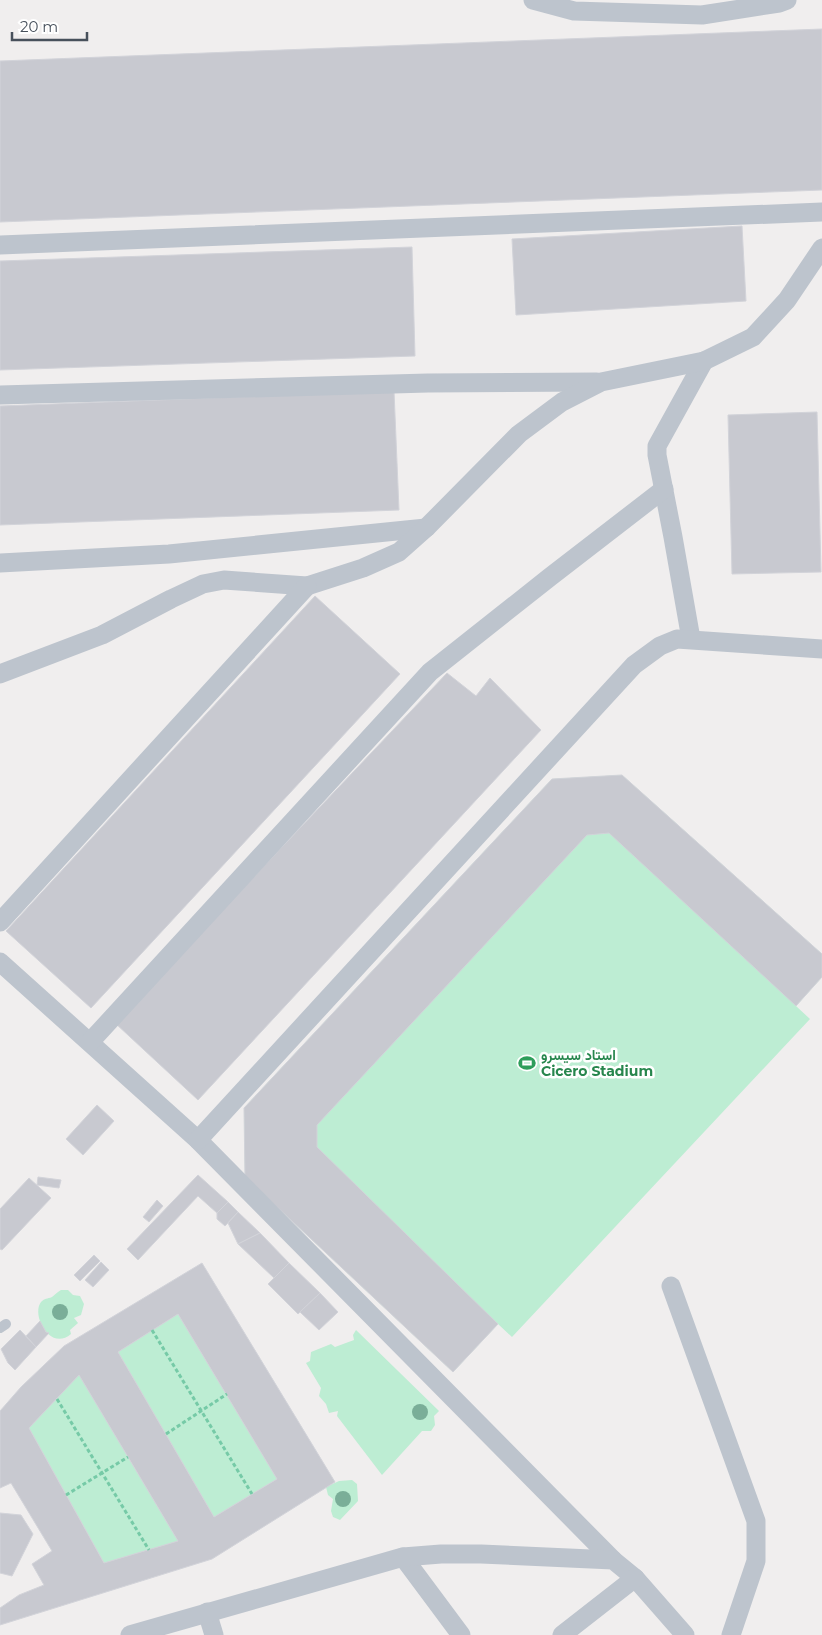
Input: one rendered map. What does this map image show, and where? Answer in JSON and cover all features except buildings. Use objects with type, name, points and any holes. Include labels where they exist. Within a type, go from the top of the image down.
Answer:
[{"type":"street","points":[[533,0],[574,10],[702,15],[779,3],[787,0]]},
{"type":"street","points":[[0,245],[822,212]]},
{"type":"street","points":[[0,395],[428,383],[601,382],[704,360],[753,336],[787,300],[822,248]]},
{"type":"street","points":[[691,640],[657,455],[657,446],[704,360]]},
{"type":"street","points":[[0,674],[102,635],[204,584],[224,580],[307,586],[363,568],[399,552],[426,528],[520,434],[562,402],[601,382]]},
{"type":"street","points":[[90,1042],[430,672],[664,490]]},
{"type":"street","points":[[0,563],[169,554],[426,528]]},
{"type":"street","points":[[0,922],[307,586]]},
{"type":"street","points":[[198,1140],[634,665],[660,646],[677,639],[822,649]]},
{"type":"street","points":[[0,962],[198,1140],[613,1560],[635,1578],[685,1635]]},
{"type":"street","points":[[671,1286],[756,1521],[756,1561],[731,1635]]},
{"type":"street","points":[[130,1635],[403,1557],[441,1554],[481,1554],[613,1560]]},
{"type":"street","points":[[403,1557],[461,1635]]},
{"type":"street","points":[[562,1635],[635,1578]]},
{"type":"street","points":[[208,1612],[214,1635]]},
{"type":"path","points":[[152,1330],[252,1494]]},
{"type":"path","points":[[166,1434],[227,1394]]},
{"type":"path","points":[[57,1399],[148,1550]]},
{"type":"path","points":[[66,1495],[128,1457]]},
{"type":"green space","name":"استاد سيسرو Cicero Stadium","points":[[622,775],[822,954],[822,977],[796,1006],[810,1019],[512,1337],[498,1324],[453,1372],[245,1177],[244,1108],[552,779]]},
{"type":"green space","points":[[61,1290],[68,1290],[73,1295],[80,1296],[84,1304],[81,1315],[74,1318],[78,1323],[70,1330],[71,1334],[63,1338],[56,1338],[44,1330],[39,1315],[39,1308],[42,1301],[52,1297]]},
{"type":"green space","points":[[178,1314],[277,1479],[214,1517],[118,1352]]},
{"type":"green space","points":[[356,1330],[439,1411],[434,1416],[435,1425],[431,1431],[422,1431],[382,1475],[337,1416],[338,1411],[329,1413],[326,1404],[319,1396],[321,1388],[306,1363],[310,1361],[311,1352],[331,1344],[335,1347],[354,1340],[353,1335]]},
{"type":"green space","points":[[79,1375],[178,1541],[104,1563],[29,1428]]},
{"type":"green space","points":[[352,1480],[357,1484],[358,1501],[340,1520],[333,1517],[331,1511],[333,1499],[328,1495],[326,1487],[339,1481]]},
{"type":"place","name":"استاد سيسرو Cicero Stadium","points":[[527,1063]]}]
